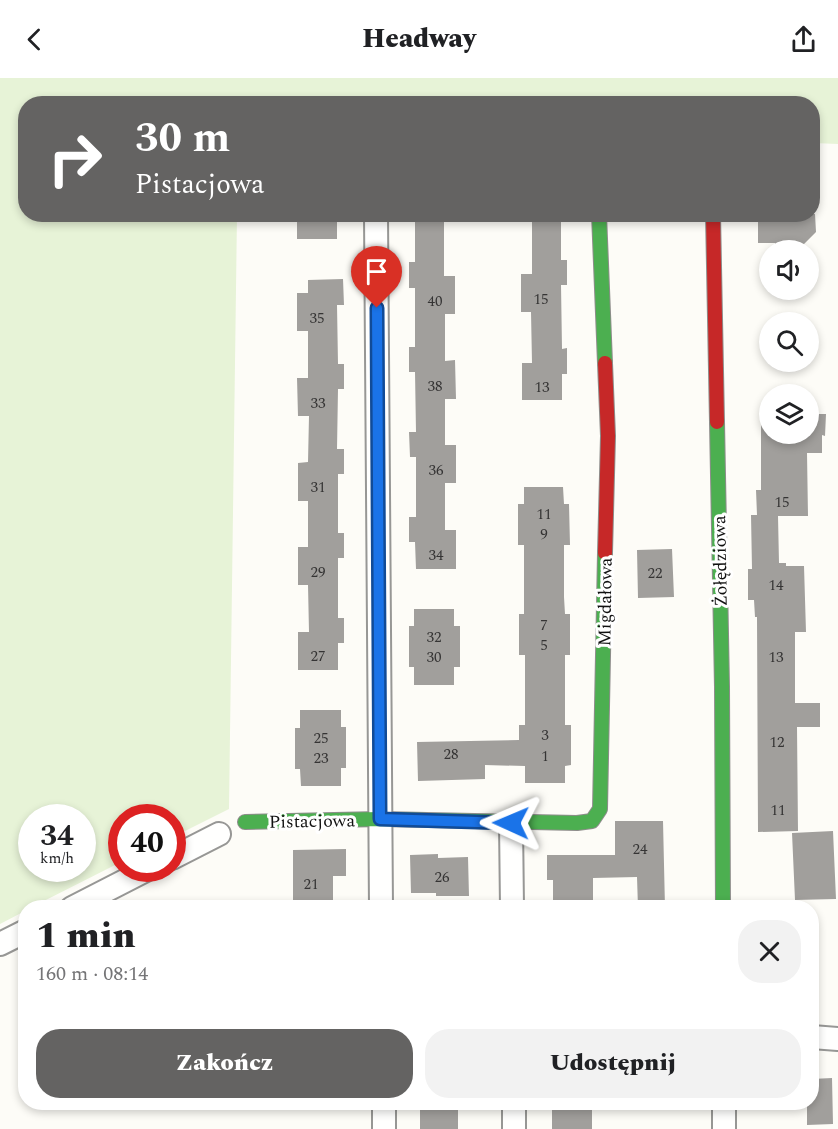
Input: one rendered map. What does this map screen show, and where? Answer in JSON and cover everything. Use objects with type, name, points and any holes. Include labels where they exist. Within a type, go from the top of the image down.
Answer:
[{"type":"street","name":"Pistacjowa","points":[[376,222],[381,900]]},
{"type":"street","name":"Migdałowa","points":[[511,823],[592,821],[600,809],[608,436],[599,222]]},
{"type":"street","name":"Żołędziowa","points":[[713,222],[722,675],[723,900]]},
{"type":"street","name":"Pistacjowa","points":[[245,822],[380,819],[511,823]]},
{"type":"street","points":[[511,823],[512,900]]},
{"type":"street","points":[[186,851],[219,834]]},
{"type":"street","points":[[88,900],[123,882]]},
{"type":"street","points":[[0,944],[18,935]]},
{"type":"street","points":[[819,1038],[838,1039]]},
{"type":"street","points":[[384,1110],[384,1129]]},
{"type":"street","points":[[514,1110],[514,1129]]},
{"type":"street","points":[[724,1110],[724,1129]]},
{"type":"green space","points":[[0,78],[838,78],[838,144],[820,143],[820,96],[18,96],[18,222],[237,222],[229,809],[186,830],[186,804],[108,804],[108,869],[96,875],[96,804],[18,804],[18,882],[81,882],[46,900],[18,900],[18,915],[0,924]]},
{"type":"building","points":[[297,222],[337,222],[337,239],[297,239]]},
{"type":"building","points":[[415,222],[444,222],[444,276],[455,276],[455,314],[445,314],[445,361],[455,360],[456,399],[445,399],[445,445],[456,445],[456,483],[445,483],[445,530],[456,530],[456,569],[416,569],[415,542],[409,542],[409,517],[416,517],[416,457],[410,457],[409,432],[416,432],[415,372],[409,372],[409,347],[415,347],[415,288],[409,288],[409,262],[415,262]]},
{"type":"building","points":[[532,222],[561,222],[561,260],[567,260],[567,285],[561,285],[562,349],[567,348],[567,374],[562,374],[562,400],[522,400],[522,363],[532,363],[531,312],[521,312],[521,274],[532,274]]},
{"type":"building","points":[[758,222],[815,222],[816,232],[808,240],[759,240],[758,243]]},
{"type":"building","points":[[343,279],[344,305],[337,305],[338,364],[344,364],[344,389],[338,389],[337,449],[344,449],[344,474],[338,474],[338,533],[344,533],[344,558],[338,558],[338,618],[344,618],[344,643],[338,643],[338,670],[298,670],[298,632],[309,632],[308,585],[298,585],[298,547],[308,547],[308,501],[298,501],[298,463],[308,462],[309,416],[298,416],[297,378],[308,378],[308,331],[297,331],[297,293],[308,293],[308,280]]},
{"type":"building","points":[[819,414],[826,414],[825,436],[822,435],[822,453],[807,453],[808,516],[778,516],[779,563],[786,563],[786,566],[804,566],[806,632],[795,632],[795,703],[820,703],[820,727],[797,727],[798,831],[758,832],[757,617],[755,617],[754,600],[748,600],[748,569],[752,569],[751,515],[757,515],[756,490],[761,490],[761,444],[819,444]]},
{"type":"building","points":[[524,487],[563,487],[564,504],[569,504],[570,545],[564,545],[564,597],[565,614],[570,614],[570,655],[565,655],[565,725],[571,725],[571,765],[565,766],[565,783],[525,783],[525,766],[485,765],[485,779],[418,781],[417,742],[519,740],[519,725],[525,725],[525,655],[519,655],[519,614],[524,614],[524,545],[518,545],[518,504],[524,504]]},
{"type":"building","points":[[672,549],[674,597],[638,598],[637,550]]},
{"type":"building","points":[[414,609],[454,609],[454,626],[460,626],[460,667],[454,667],[454,685],[414,685],[414,667],[409,667],[409,626],[414,626]]},
{"type":"building","points":[[300,710],[341,710],[341,727],[346,727],[346,768],[341,768],[341,786],[301,786],[300,769],[295,769],[295,728],[300,728]]},
{"type":"building","points":[[615,821],[663,821],[665,900],[638,900],[637,877],[593,878],[593,900],[553,900],[553,880],[547,880],[547,855],[615,855]]},
{"type":"building","points":[[833,831],[836,899],[795,900],[792,833]]},
{"type":"building","points":[[346,849],[346,876],[333,876],[333,900],[293,900],[293,850]]},
{"type":"building","points":[[438,854],[438,858],[468,857],[469,896],[411,893],[410,855]]},
{"type":"building","points":[[832,1078],[833,1124],[807,1125],[807,1110],[819,1110],[819,1079]]},
{"type":"building","points":[[420,1110],[458,1110],[458,1129],[420,1129]]},
{"type":"building","points":[[552,1110],[592,1110],[592,1129],[552,1129]]},
{"type":"traffic: fast","points":[[599,222],[605,363]]},
{"type":"traffic: fast","points":[[717,422],[723,900]]},
{"type":"traffic: fast","points":[[245,822],[380,819],[577,823],[592,821],[600,809],[605,553]]},
{"type":"traffic: jam","points":[[713,222],[717,422]]},
{"type":"traffic: jam","points":[[605,363],[608,436],[605,553]]},
{"type":"route","points":[[377,308],[380,819],[511,823]]}]
